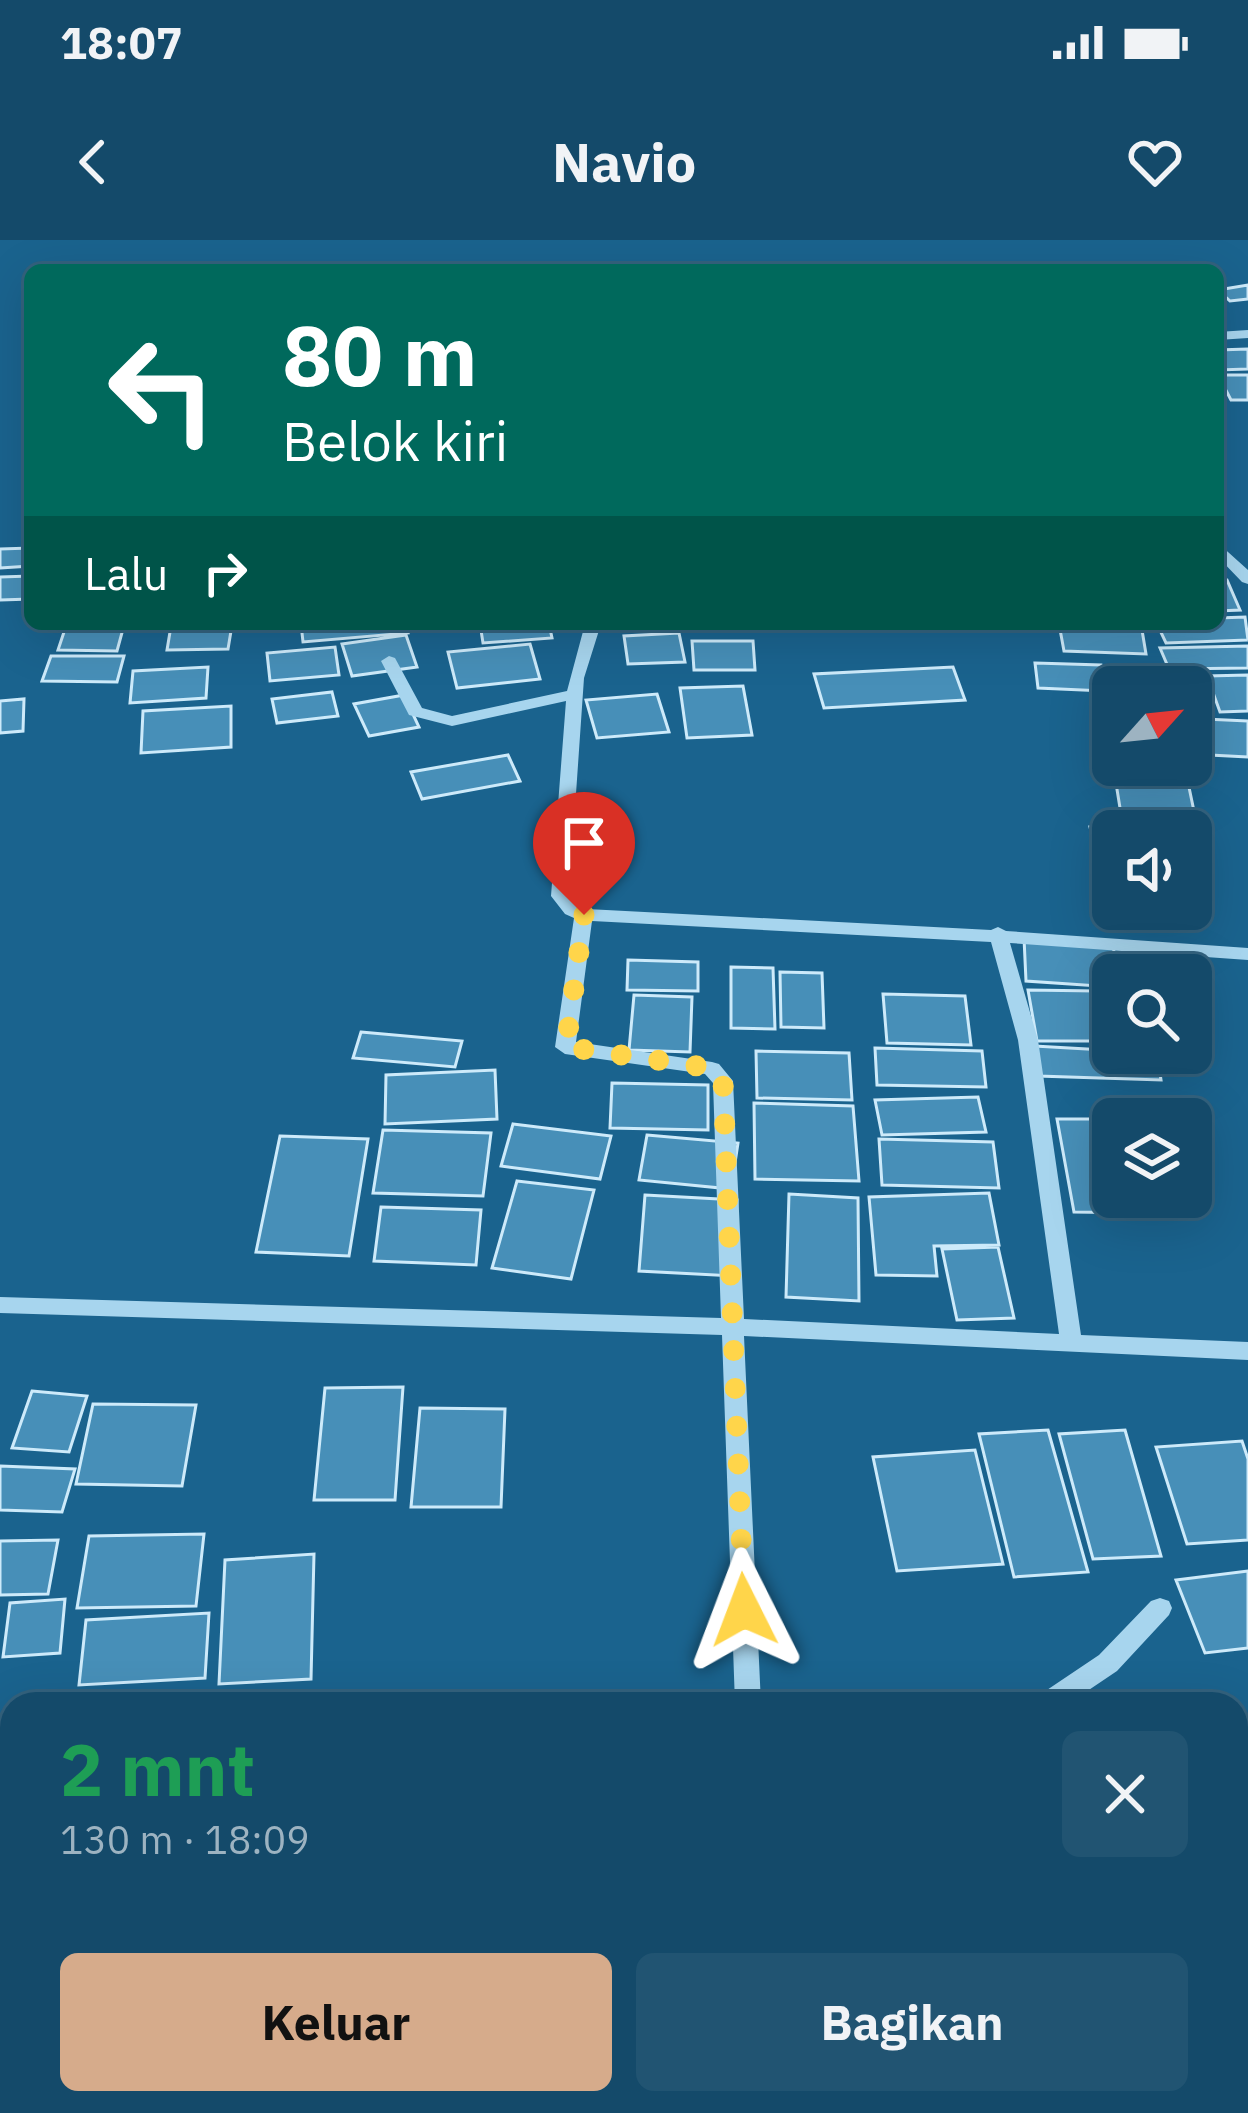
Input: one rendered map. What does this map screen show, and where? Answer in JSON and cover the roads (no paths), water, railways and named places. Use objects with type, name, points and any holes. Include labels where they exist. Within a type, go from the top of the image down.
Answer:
[{"type":"street","points":[[1224,554],[1248,579]]},
{"type":"street","points":[[591,630],[575,694],[560,896],[572,910],[584,915],[844,931],[998,933],[1248,954]]},
{"type":"street","points":[[388,661],[416,711],[452,721],[575,694]]},
{"type":"street","points":[[584,915],[566,1047],[712,1069],[723,1081],[747,1692]]},
{"type":"street","points":[[998,933],[1028,1040],[1071,1342]]},
{"type":"street","points":[[0,1305],[730,1327],[1248,1351]]},
{"type":"street","points":[[1065,1692],[1108,1663],[1160,1608]]}]
